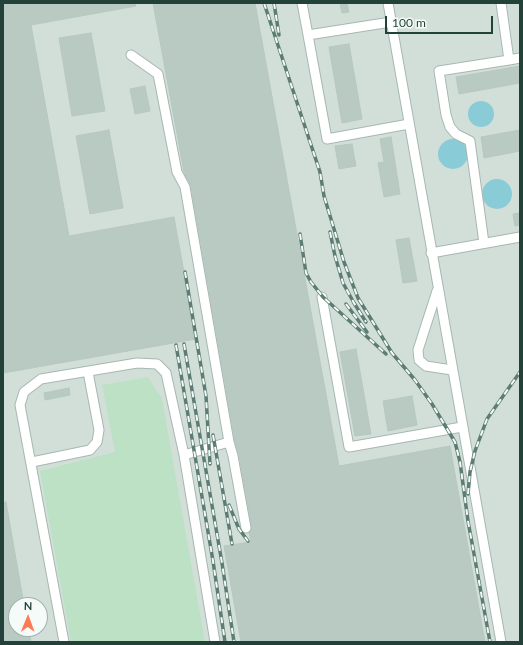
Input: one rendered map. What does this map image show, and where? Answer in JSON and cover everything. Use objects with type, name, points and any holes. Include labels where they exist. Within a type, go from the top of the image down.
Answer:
[{"type":"lane","points":[[302,3],[327,139],[409,124]]},
{"type":"lane","points":[[388,3],[501,642]]},
{"type":"lane","points":[[500,3],[510,60]]},
{"type":"lane","points":[[308,35],[391,22]]},
{"type":"lane","points":[[131,55],[158,74],[177,172],[185,187],[229,442],[233,456],[246,528]]},
{"type":"lane","points":[[484,243],[470,141],[456,134],[450,127],[446,115],[439,71],[520,58]]},
{"type":"lane","points":[[431,253],[520,237]]},
{"type":"lane","points":[[438,290],[418,350],[419,360],[426,366],[452,370]]},
{"type":"lane","points":[[322,298],[349,447],[462,427]]},
{"type":"lane","points":[[64,642],[32,462],[20,405],[24,392],[41,379],[137,363],[157,364],[166,373],[184,455],[215,642]]},
{"type":"lane","points":[[32,462],[90,450],[97,442],[99,430],[88,372]]},
{"type":"lane","points":[[184,455],[229,442]]},
{"type":"shaded area","points":[[3,3],[520,3],[520,642],[3,642]]},
{"type":"green space","points":[[148,377],[162,399],[205,642],[71,642],[40,471],[115,452],[102,385]]},
{"type":"water","points":[[481,101],[490,105],[494,114],[490,123],[481,127],[472,123],[468,114],[472,105]]},
{"type":"water","points":[[453,139],[459,140],[467,148],[467,160],[459,168],[453,169],[447,168],[439,160],[438,154],[439,148],[447,140]]},
{"type":"water","points":[[497,179],[503,180],[511,188],[511,200],[503,208],[497,209],[491,208],[483,200],[482,194],[483,188],[491,180]]},
{"type":"building","points":[[3,3],[135,3],[136,6],[31,25],[69,236],[174,217],[196,339],[3,373]]},
{"type":"building","points":[[153,3],[255,3],[339,466],[450,446],[485,642],[241,642],[224,546],[251,542],[249,533],[252,527],[239,455],[235,441],[191,186],[184,172]]},
{"type":"building","points":[[340,3],[347,3],[349,12],[342,13]]},
{"type":"building","points":[[91,33],[105,111],[72,116],[59,38]]},
{"type":"building","points":[[349,44],[362,119],[342,123],[329,47]]},
{"type":"building","points":[[520,66],[520,83],[459,94],[456,77]]},
{"type":"building","points":[[145,86],[150,111],[135,114],[130,89]]},
{"type":"building","points":[[109,130],[123,208],[90,214],[76,136]]},
{"type":"building","points":[[520,130],[520,151],[484,158],[481,137]]},
{"type":"building","points":[[391,137],[400,194],[384,197],[378,163],[384,162],[380,139]]},
{"type":"building","points":[[352,144],[356,166],[339,169],[335,146]]},
{"type":"building","points":[[520,213],[520,225],[515,226],[513,214]]},
{"type":"building","points":[[409,238],[417,281],[403,283],[396,240]]},
{"type":"building","points":[[356,349],[371,434],[355,436],[340,352]]},
{"type":"building","points":[[69,388],[70,395],[45,400],[44,393]]},
{"type":"building","points":[[412,396],[417,425],[388,431],[383,401]]},
{"type":"building","points":[[6,502],[23,597],[8,597],[8,637],[30,637],[31,642],[3,642],[3,503]]},
{"type":"railway","points":[[264,3],[320,172],[324,196],[344,262],[358,298],[392,353],[415,380],[432,404],[455,442],[460,462],[468,521],[490,642]]},
{"type":"railway","points":[[274,3],[279,35]]},
{"type":"railway","points":[[330,232],[343,283],[366,322]]},
{"type":"railway","points":[[300,234],[306,273],[311,282],[323,297],[386,354]]},
{"type":"railway","points":[[185,272],[206,396],[210,464]]},
{"type":"railway","points":[[346,304],[367,332]]},
{"type":"railway","points":[[184,344],[222,563],[234,642]]},
{"type":"railway","points":[[176,345],[213,561],[225,642]]},
{"type":"railway","points":[[468,494],[470,472],[475,451],[487,419],[520,372]]},
{"type":"railway","points":[[213,435],[232,544]]},
{"type":"railway","points":[[229,505],[239,529],[248,541]]}]
